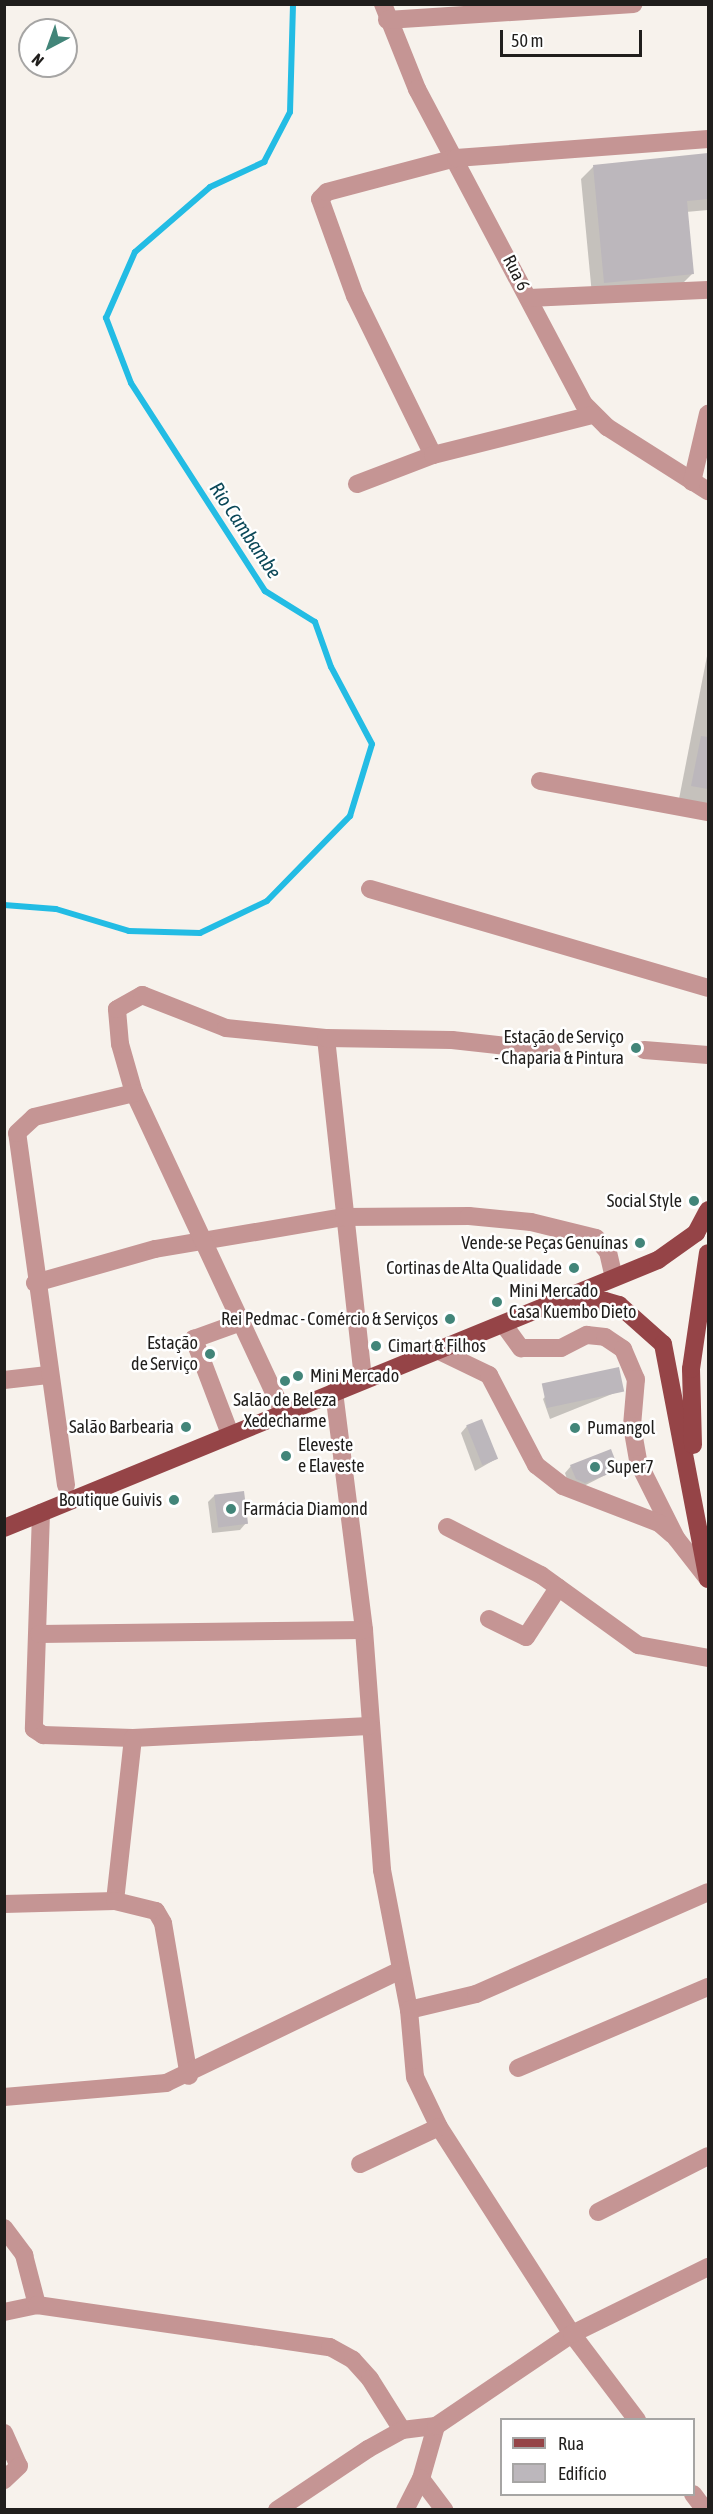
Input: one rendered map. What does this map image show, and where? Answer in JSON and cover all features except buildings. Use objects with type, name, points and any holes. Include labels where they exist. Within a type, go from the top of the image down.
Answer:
[{"type":"main road","points":[[4,1528],[283,1412],[437,1350],[533,1315],[674,1252],[696,1233],[708,1210]]},
{"type":"main road","points":[[694,1504],[691,1369],[708,1252]]},
{"type":"main road","points":[[533,1315],[605,1301],[634,1313],[655,1333],[670,1362],[708,1579]]},
{"type":"main road","points":[[691,1369],[708,1301]]},
{"type":"street","points":[[385,12],[633,4]]},
{"type":"street","name":"Rua 6","points":[[385,12],[456,159],[592,415],[708,491]]},
{"type":"street","points":[[433,455],[360,306],[320,199],[327,192],[456,159],[708,139]]},
{"type":"street","points":[[529,298],[708,290]]},
{"type":"street","points":[[692,482],[708,414]]},
{"type":"street","points":[[357,484],[433,455],[592,415]]},
{"type":"street","points":[[540,781],[708,812]]},
{"type":"street","points":[[370,889],[708,988]]},
{"type":"street","points":[[283,1412],[134,1094],[117,1025],[117,1009],[126,1000],[153,998],[226,1028],[326,1038],[452,1040],[551,1051]]},
{"type":"street","points":[[326,1038],[363,1380]]},
{"type":"street","points":[[644,1050],[708,1055]]},
{"type":"street","points":[[66,1485],[35,1283],[20,1125],[34,1117],[134,1094]]},
{"type":"street","points":[[35,1283],[202,1242],[344,1216],[469,1216],[531,1222],[596,1238],[608,1252],[614,1277]]},
{"type":"street","points":[[230,1434],[194,1339],[241,1322]]},
{"type":"street","points":[[504,1325],[521,1348],[561,1348],[587,1335],[605,1337],[623,1349],[636,1379],[632,1425],[639,1464],[676,1538]]},
{"type":"street","points":[[437,1350],[489,1375],[536,1466],[563,1486],[659,1523],[676,1538],[708,1579]]},
{"type":"street","points":[[4,1380],[48,1375]]},
{"type":"street","points":[[334,1392],[364,1630],[369,1726],[382,1870],[399,1971],[409,2010],[415,2077],[439,2127],[572,2334],[635,2418]]},
{"type":"street","points":[[41,1513],[39,1634],[30,1721],[34,1729],[44,1735],[133,1738],[369,1726]]},
{"type":"street","points":[[447,1527],[502,1552],[558,1588],[638,1645],[708,1658]]},
{"type":"street","points":[[489,1618],[526,1637],[558,1588]]},
{"type":"street","points":[[39,1634],[364,1630]]},
{"type":"street","points":[[115,1901],[133,1738]]},
{"type":"street","points":[[409,2010],[476,1994],[708,1892]]},
{"type":"street","points":[[4,1904],[115,1901],[143,1906],[160,1916],[189,2076]]},
{"type":"street","points":[[4,2097],[134,2088],[189,2076],[399,1971]]},
{"type":"street","points":[[518,2068],[708,1987]]},
{"type":"street","points":[[360,2164],[439,2127]]},
{"type":"street","points":[[598,2212],[708,2156]]},
{"type":"street","points":[[4,2228],[24,2255],[37,2305]]},
{"type":"street","points":[[277,2510],[402,2430],[436,2426],[572,2334],[708,2267]]},
{"type":"street","points":[[4,2312],[37,2305],[330,2347],[353,2360],[370,2379],[402,2430]]},
{"type":"street","points":[[405,2510],[421,2479],[436,2426]]},
{"type":"street","points":[[4,2433],[19,2466],[4,2480]]},
{"type":"street","points":[[421,2479],[444,2510]]},
{"type":"street","points":[[694,2496],[705,2510]]},
{"type":"waterway","name":"Rio Cambambe","points":[[4,905],[56,909],[129,931],[200,933],[267,901],[350,816],[372,744],[331,667],[315,622],[265,591],[131,383],[106,318],[135,252],[210,187],[264,162],[290,112],[293,4]]},
{"type":"place","name":"Estação de Serviço - Chaparia & Pintura","points":[[636,1048]]},
{"type":"place","name":"Social Style","points":[[694,1201]]},
{"type":"place","name":"Vende-se Peças Genuínas","points":[[640,1243]]},
{"type":"place","name":"Cortinas de Alta Qualidade","points":[[574,1268]]},
{"type":"place","name":"Mini Mercado Casa Kuembo Dieto","points":[[497,1302]]},
{"type":"place","name":"Rei Pedmac - Comércio & Serviços","points":[[450,1319]]},
{"type":"place","name":"Cimart & Filhos","points":[[376,1346]]},
{"type":"place","name":"Estação de Serviço","points":[[210,1354]]},
{"type":"place","name":"Mini Mercado","points":[[298,1376]]},
{"type":"place","name":"Salão de Beleza Xedecharme","points":[[285,1381]]},
{"type":"place","name":"Salão Barbearia","points":[[186,1427]]},
{"type":"place","name":"Pumangol","points":[[575,1428]]},
{"type":"place","name":"Eleveste e Elaveste","points":[[286,1456]]},
{"type":"place","name":"Super7","points":[[595,1467]]},
{"type":"place","name":"Boutique Guivis","points":[[174,1500]]},
{"type":"place","name":"Farmácia Diamond","points":[[231,1509]]}]
